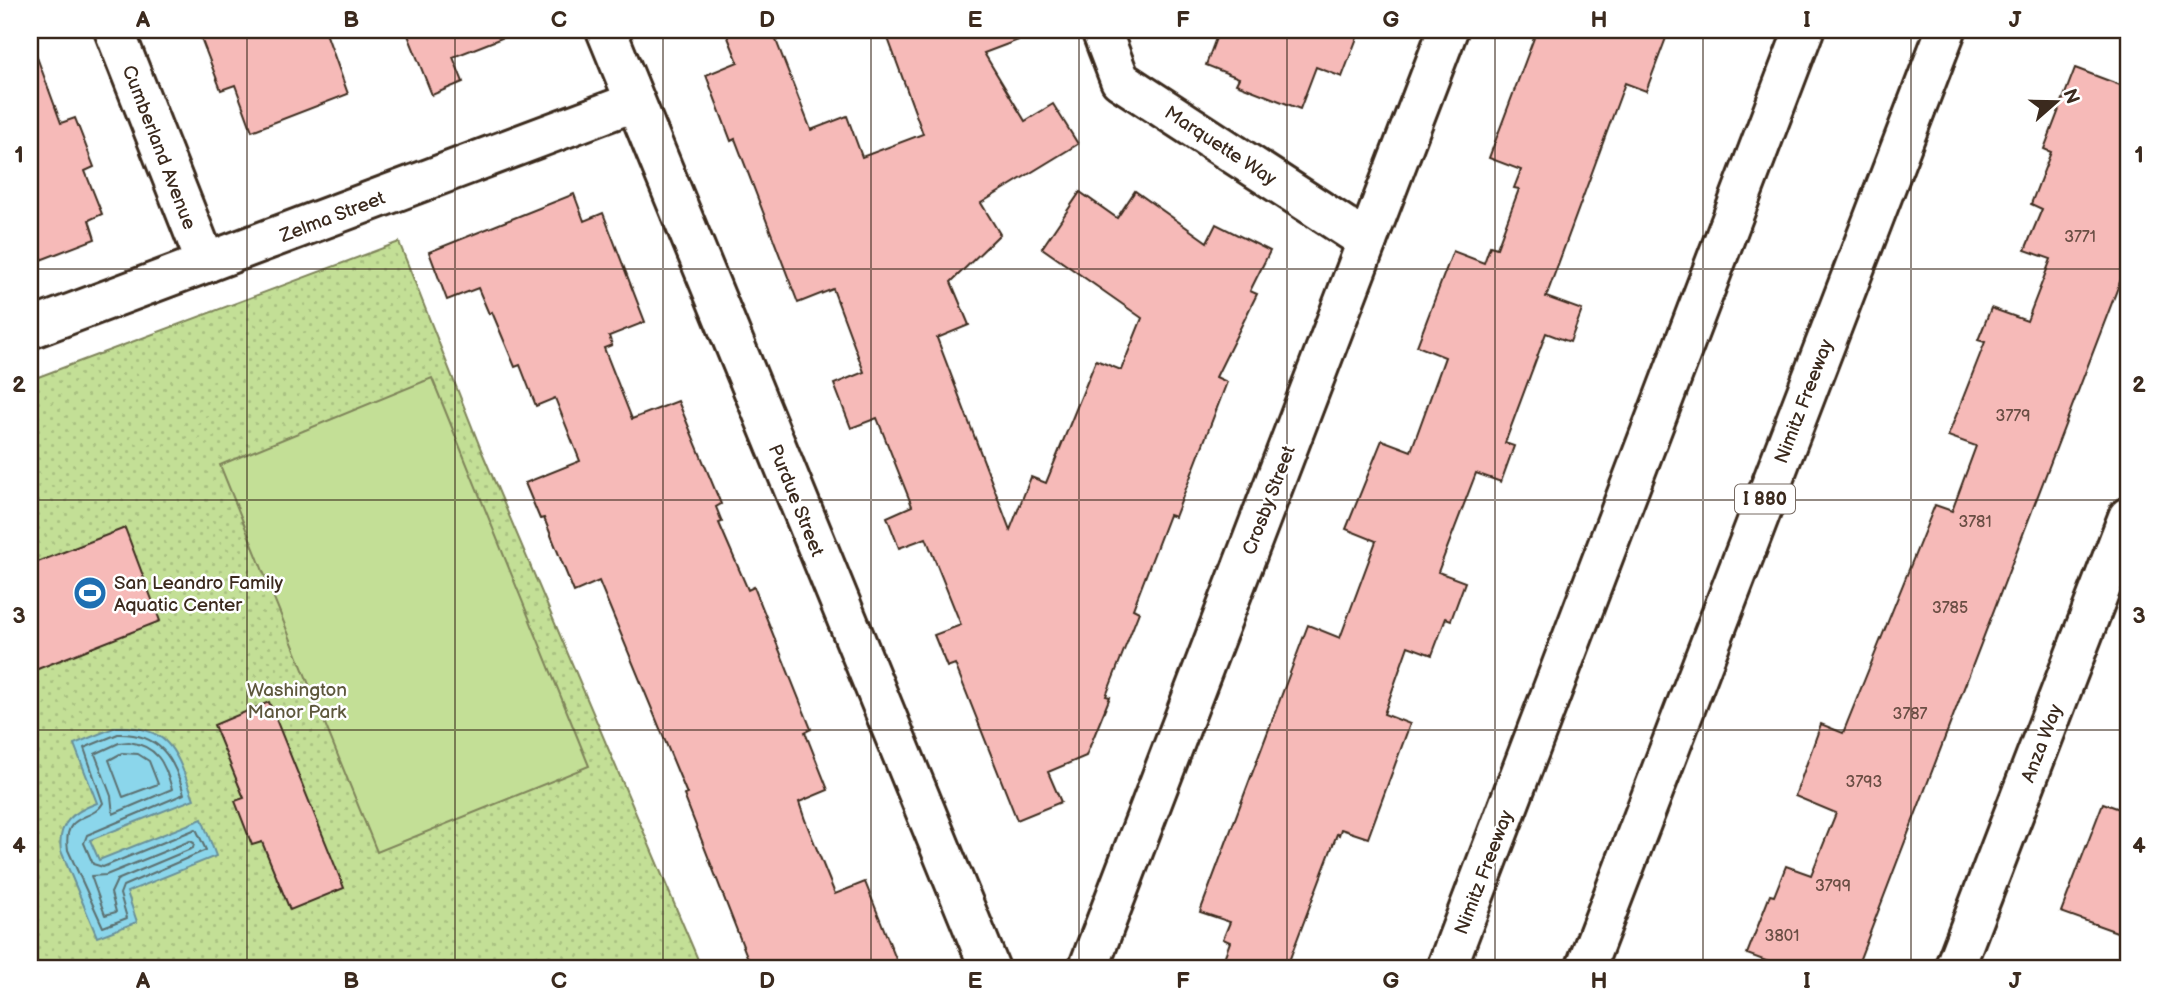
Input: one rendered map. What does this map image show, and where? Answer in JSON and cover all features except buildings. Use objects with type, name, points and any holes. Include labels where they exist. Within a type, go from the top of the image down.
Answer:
[{"type":"main road","name":"Cumberland Avenue","points":[[114,30],[206,263]]},
{"type":"main road","name":"Purdue Street","points":[[606,30],[990,969]]},
{"type":"main road","name":"Marquette Way","points":[[1101,30],[1120,80],[1367,241]]},
{"type":"main road","name":"Crosby Street","points":[[1088,969],[1448,30]]},
{"type":"main road","name":"Nimitz Freeway","points":[[1446,969],[1804,30]]},
{"type":"main road","name":"Nimitz Freeway","points":[[1585,969],[1946,30]]},
{"type":"main road","name":"Zelma Street","points":[[30,329],[634,102]]},
{"type":"main road","name":"Anza Way","points":[[1954,969],[2128,517]]},
{"type":"green space","name":"Washington Manor Park","points":[[399,242],[482,452],[702,969],[30,969],[30,380]]},
{"type":"green space","points":[[432,378],[589,766],[377,852],[220,465]]},
{"type":"water","points":[[116,727],[149,731],[161,737],[177,756],[194,799],[90,840],[99,860],[202,819],[216,856],[127,892],[137,922],[97,937],[61,851],[60,841],[68,820],[97,803],[74,744]]},
{"type":"place","name":"San Leandro Family Aquatic Center","points":[[90,593]]}]
